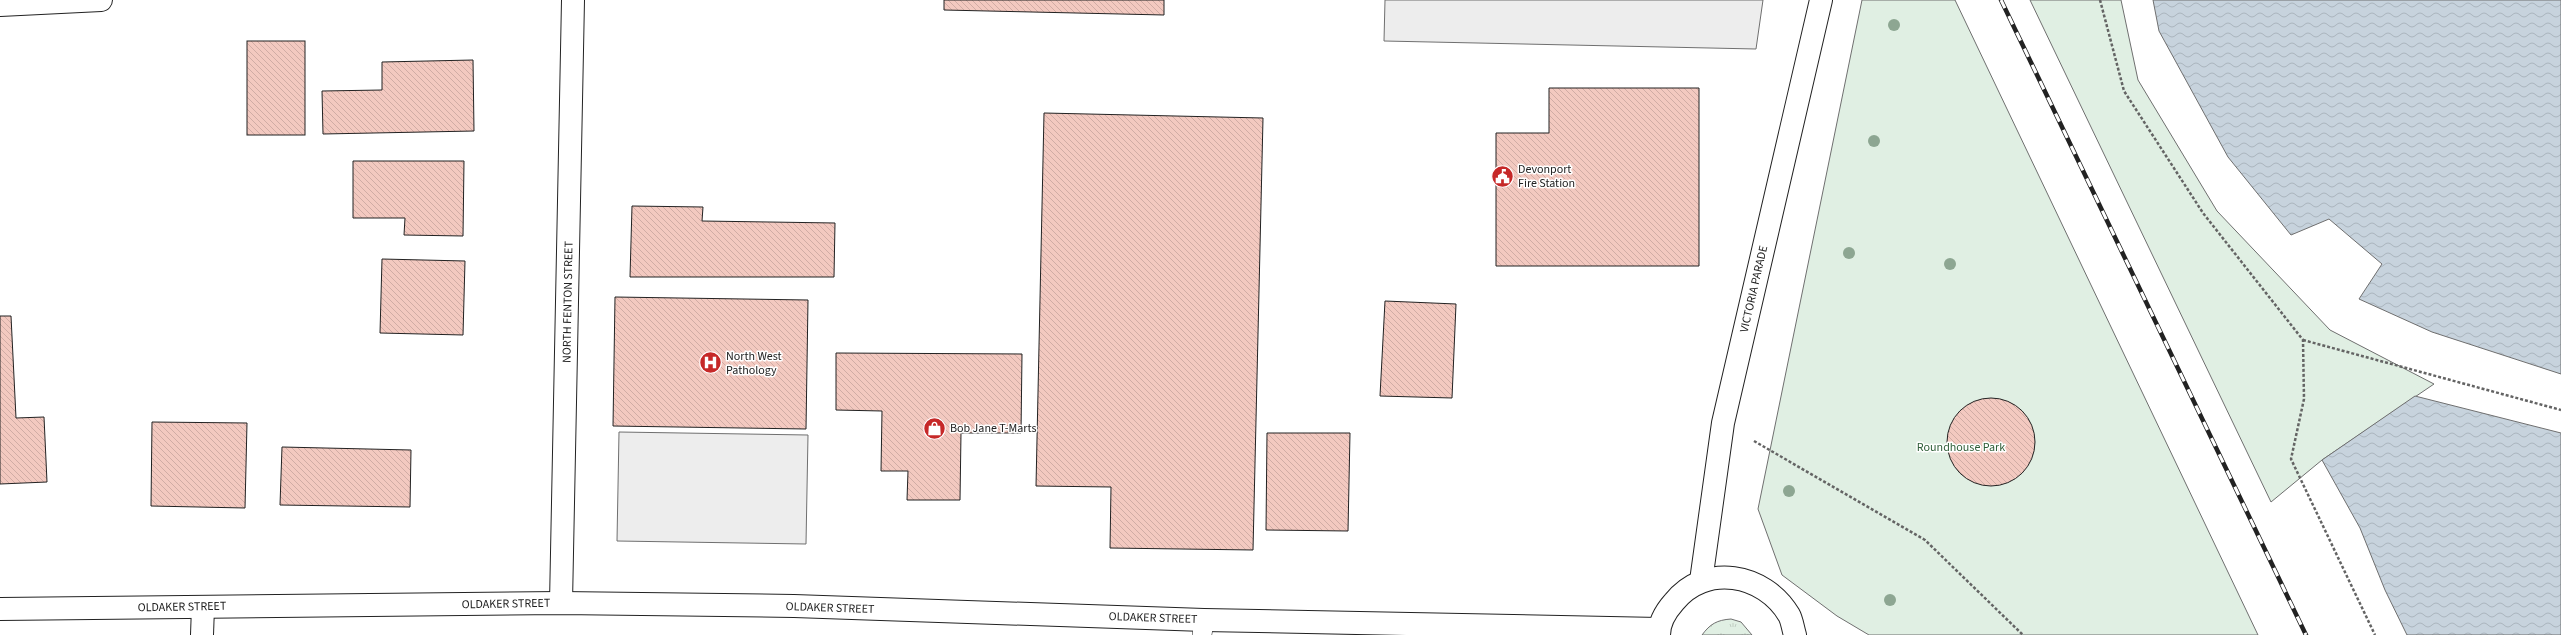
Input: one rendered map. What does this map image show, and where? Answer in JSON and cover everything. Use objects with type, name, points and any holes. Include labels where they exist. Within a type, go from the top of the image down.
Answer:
[{"type":"main road","points":[[0,5],[101,0]]},
{"type":"main road","name":"NORTH FENTON STREET","points":[[561,603],[573,0]]},
{"type":"main road","name":"VICTORIA PARADE","points":[[1701,581],[1723,423],[1821,0]]},
{"type":"main road","points":[[1659,632],[1668,610],[1680,594],[1701,581],[1732,576],[1756,582],[1775,596],[1789,616],[1795,635]]},
{"type":"main road","name":"OLDAKER STREET","points":[[0,609],[561,603],[802,606],[1203,628],[1659,632]]},
{"type":"main road","points":[[202,635],[203,607]]},
{"type":"path","points":[[2100,0],[2124,91],[2202,213],[2303,340],[2561,410]]},
{"type":"path","points":[[2303,340],[2304,399],[2291,459],[2375,635]]},
{"type":"path","points":[[1723,423],[1925,540],[2023,635]]},
{"type":"green space","name":"Roundhouse Park","points":[[1862,0],[1955,0],[2258,635],[1869,635],[1837,616],[1782,575],[1758,509]]},
{"type":"green space","points":[[2030,0],[2121,0],[2138,80],[2217,211],[2330,330],[2434,384],[2322,460],[2271,502]]},
{"type":"green space","points":[[1731,619],[1741,622],[1752,635],[1702,635],[1714,623]]},
{"type":"shaded area","points":[[1385,0],[1763,0],[1756,49],[1384,41]]},
{"type":"shaded area","points":[[619,432],[808,435],[806,544],[617,541]]},
{"type":"water","points":[[2153,0],[2561,0],[2561,374],[2432,332],[2359,299],[2382,264],[2329,219],[2291,235],[2228,157],[2159,31]]},
{"type":"water","points":[[2415,396],[2561,433],[2561,635],[2407,635],[2385,590],[2360,528],[2322,460]]},
{"type":"building","points":[[944,0],[1164,0],[1164,15],[944,10]]},
{"type":"building","points":[[247,41],[305,41],[305,135],[247,135]]},
{"type":"building","points":[[473,60],[474,131],[323,134],[322,91],[382,90],[382,62]]},
{"type":"building","points":[[1549,88],[1699,88],[1699,266],[1496,266],[1496,133],[1549,133]]},
{"type":"building","points":[[1044,113],[1263,118],[1253,550],[1110,548],[1111,487],[1036,486]]},
{"type":"building","points":[[353,161],[464,161],[463,236],[404,235],[405,218],[353,218]]},
{"type":"building","points":[[632,206],[703,207],[702,221],[835,223],[834,277],[630,277]]},
{"type":"building","points":[[382,259],[465,261],[463,335],[380,333]]},
{"type":"building","name":"North West Pathology","points":[[615,297],[808,300],[806,429],[613,426]]},
{"type":"building","points":[[1385,301],[1456,304],[1452,398],[1380,396]]},
{"type":"building","points":[[0,316],[11,316],[16,418],[44,417],[47,482],[0,484]]},
{"type":"building","points":[[836,353],[1022,354],[1021,433],[961,433],[960,500],[907,500],[908,471],[881,471],[882,411],[836,410]]},
{"type":"building","points":[[1991,398],[2008,401],[2022,411],[2032,425],[2035,442],[2032,459],[2022,473],[2008,483],[1991,486],[1974,483],[1960,473],[1950,459],[1947,442],[1950,425],[1960,411],[1974,401]]},
{"type":"building","points":[[152,422],[247,423],[245,508],[151,506]]},
{"type":"building","points":[[1267,433],[1350,433],[1348,531],[1266,530]]},
{"type":"building","points":[[282,447],[411,450],[410,507],[280,505]]},
{"type":"railway","points":[[2001,0],[2306,635]]},
{"type":"place","name":"Devonport Fire Station","points":[[1502,176]]},
{"type":"place","name":"North West Pathology","points":[[710,363]]},
{"type":"place","name":"Bob Jane T-Marts","points":[[935,428]]}]
